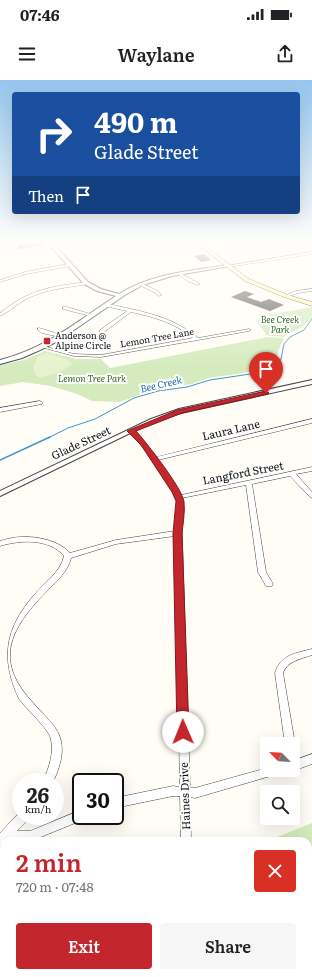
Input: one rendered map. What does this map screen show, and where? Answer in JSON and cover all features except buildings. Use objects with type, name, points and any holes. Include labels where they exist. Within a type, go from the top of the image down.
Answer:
[{"type":"main road","points":[[260,285],[312,305]]},
{"type":"street","points":[[0,315],[24,298],[35,293],[74,285]]},
{"type":"street","points":[[89,285],[99,290],[121,296]]},
{"type":"street","points":[[0,362],[28,355],[43,347],[139,285]]},
{"type":"street","points":[[142,285],[160,295]]},
{"type":"street","points":[[286,296],[297,292],[312,290]]},
{"type":"street","points":[[107,306],[172,322],[182,327],[196,339]]},
{"type":"street","points":[[65,308],[92,315]]},
{"type":"street","points":[[102,331],[130,311]]},
{"type":"street","points":[[40,329],[44,332],[60,336]]},
{"type":"street","name":"Lemon Tree Lane","points":[[43,347],[74,355],[101,356],[249,330]]},
{"type":"street","name":"Glade Street","points":[[0,494],[131,431],[179,411],[312,382]]},
{"type":"street","points":[[0,410],[40,403]]},
{"type":"street","name":"Laura Lane","points":[[154,459],[312,422]]},
{"type":"street","points":[[131,431],[138,437],[179,496]]},
{"type":"street","name":"Langford Street","points":[[179,496],[312,469]]},
{"type":"street","points":[[292,474],[312,496]]},
{"type":"street","points":[[249,483],[262,572],[269,584]]},
{"type":"street","name":"Haines Drive","points":[[179,496],[178,533],[186,837]]},
{"type":"street","points":[[68,556],[116,542],[178,533]]},
{"type":"street","points":[[0,544],[14,540],[32,540],[60,549],[66,552],[68,556],[61,572],[44,590],[12,630],[6,654],[8,673],[17,690],[46,724],[56,741],[56,760],[51,773]]},
{"type":"street","points":[[289,737],[279,673],[280,668],[286,661],[312,652]]},
{"type":"street","points":[[300,763],[312,758]]},
{"type":"street","points":[[124,801],[173,791],[195,793],[260,775]]},
{"type":"street","points":[[21,837],[30,836],[72,819]]},
{"type":"street","points":[[4,837],[15,825]]},
{"type":"green space","name":"Bee Creek Park","points":[[312,307],[312,318],[300,328],[283,337],[267,335],[256,321],[273,314]]},
{"type":"green space","name":"Lemon Tree Park","points":[[268,337],[284,338],[276,358],[271,365],[260,370],[208,378],[192,384],[157,388],[120,402],[92,401],[77,394],[51,386],[23,382],[0,386],[0,365],[24,360],[45,351],[77,359],[101,359],[110,368]]},
{"type":"green space","points":[[47,353],[72,363],[60,372],[40,378],[35,374],[33,366],[38,357]]},
{"type":"green space","points":[[312,823],[312,837],[277,837]]},
{"type":"waterway","name":"Bee Creek","points":[[50,437],[68,428],[95,419],[134,398],[158,391],[187,387],[210,380],[257,373],[275,366],[281,359],[284,344],[290,337],[304,330],[312,319]]},
{"type":"waterway","name":"Bee Creek","points":[[0,460],[50,437]]},
{"type":"place","name":"Anderson @ Alpine Circle","points":[[47,341]]},
{"type":"route","points":[[183,732],[178,533],[180,501],[179,496],[144,444],[131,431],[153,420],[179,411],[266,393]]}]
